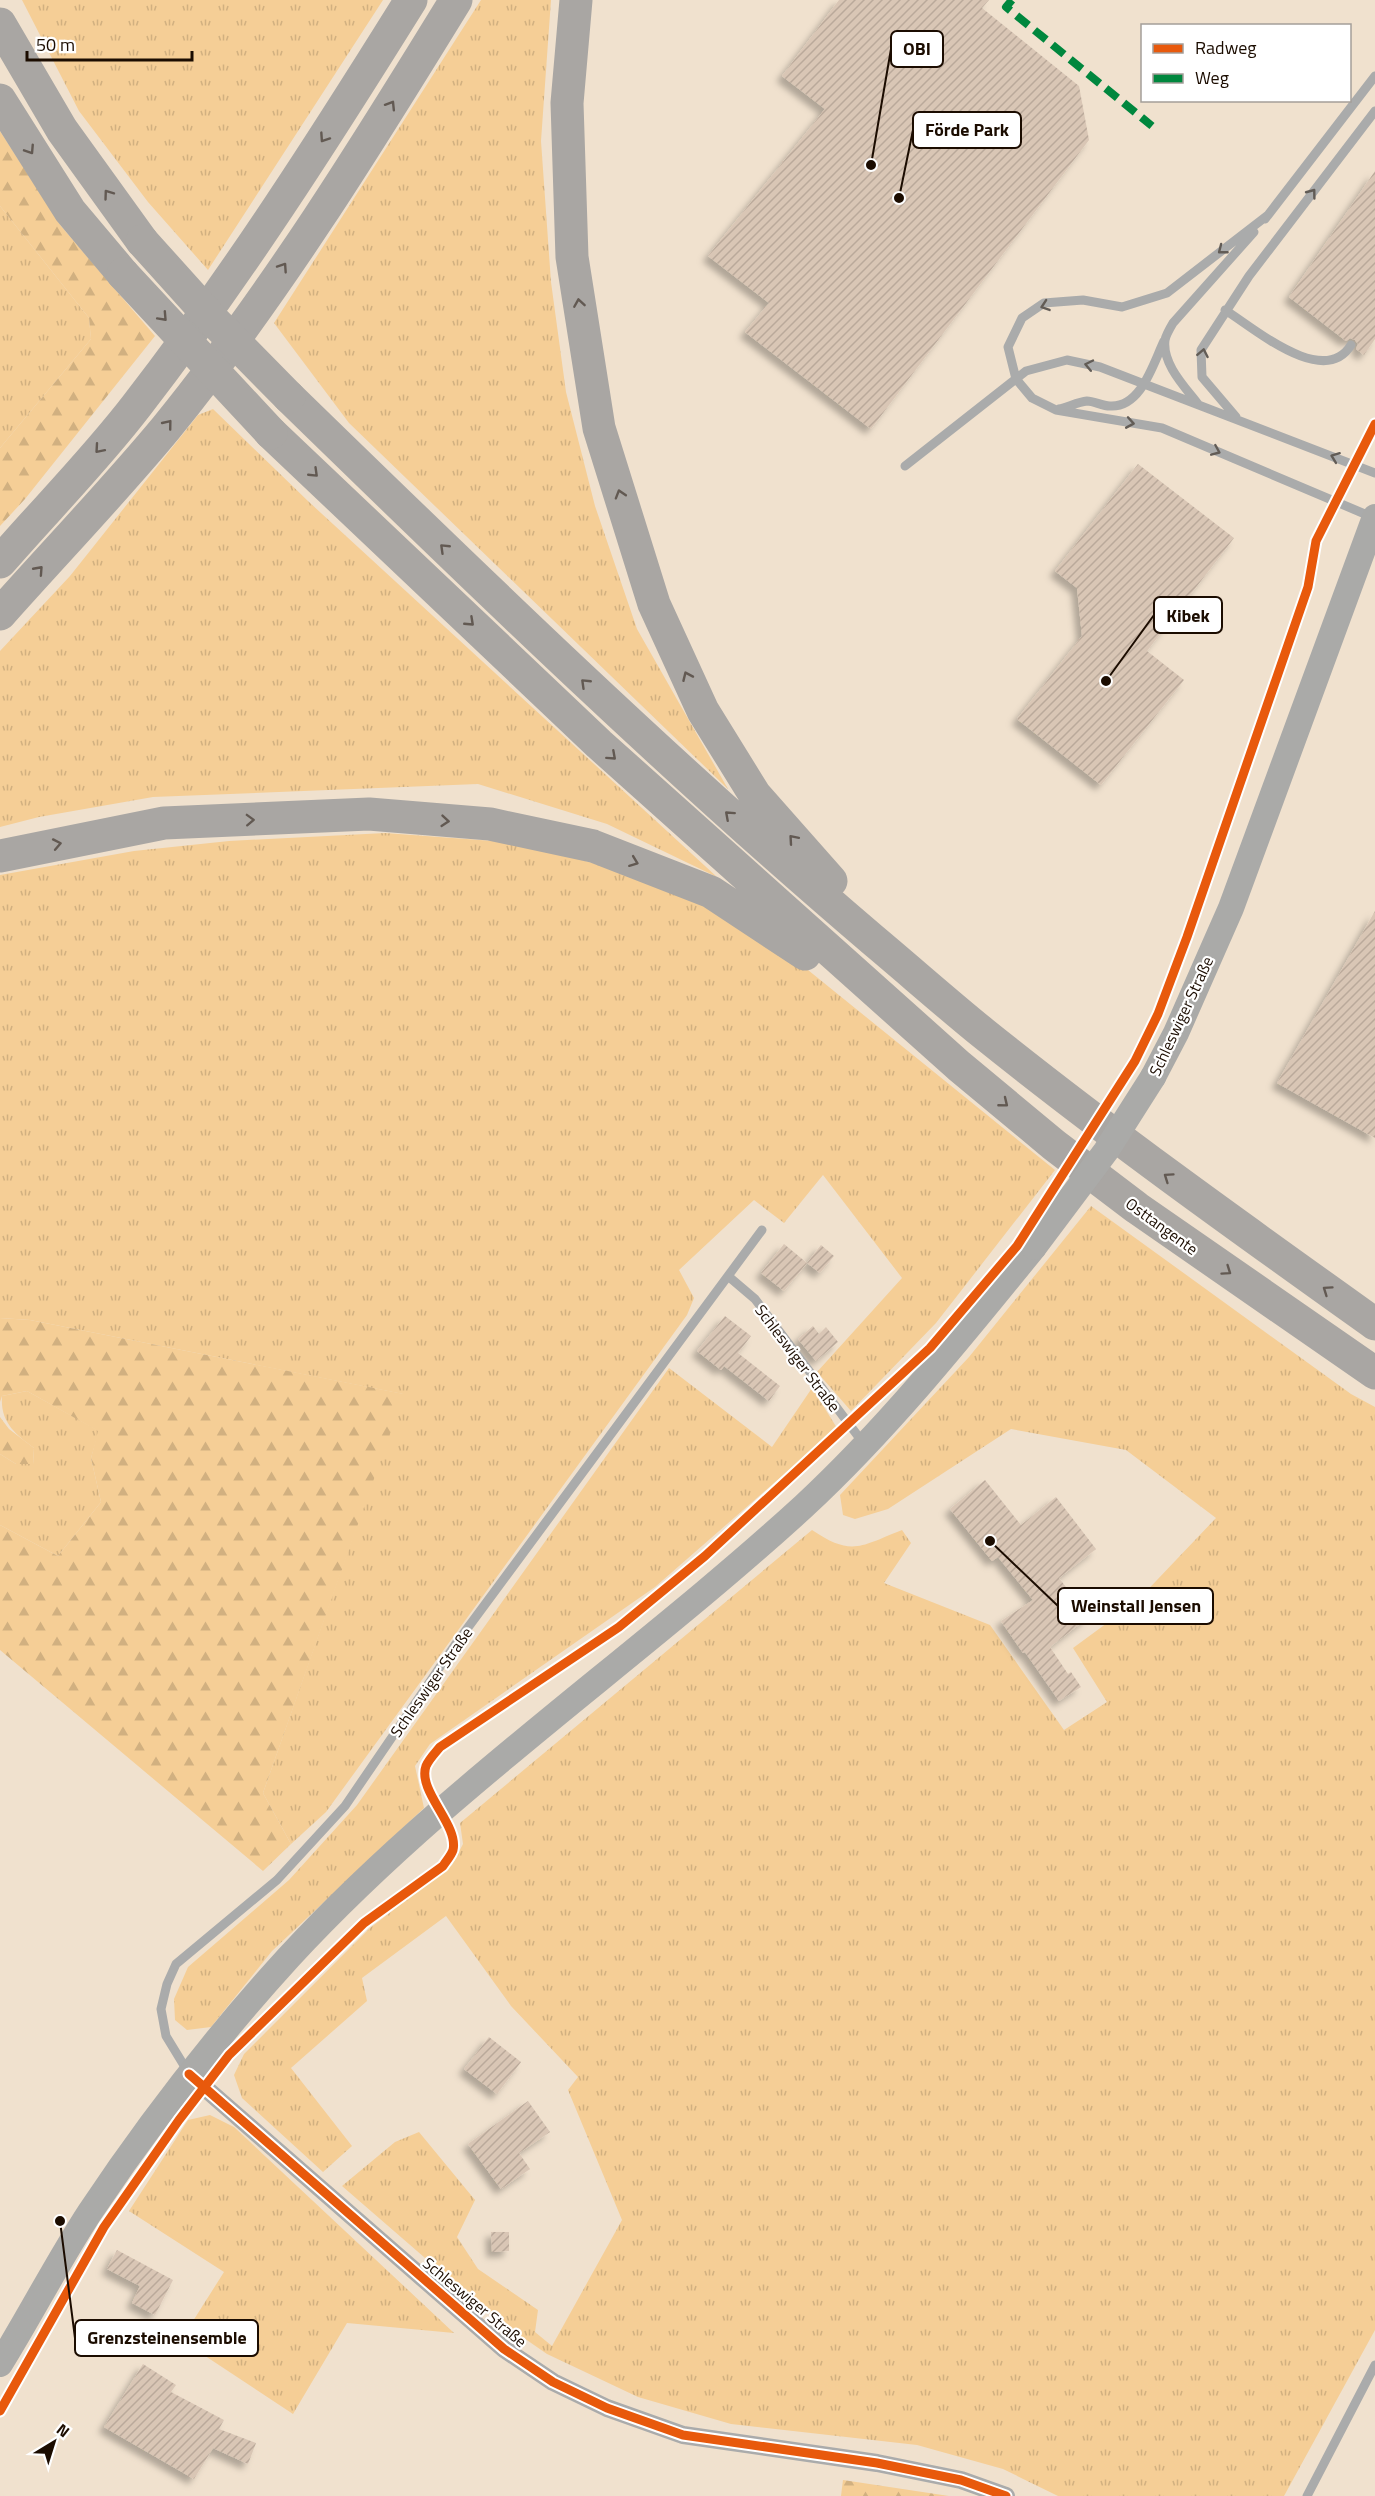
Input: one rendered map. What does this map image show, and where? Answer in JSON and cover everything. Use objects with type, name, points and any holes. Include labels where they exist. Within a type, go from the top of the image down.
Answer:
[{"type":"highway","points":[[0,562],[135,407],[216,300],[356,90],[411,0]]},
{"type":"highway","points":[[0,614],[165,428],[248,320],[385,115],[456,0]]},
{"type":"highway","points":[[576,0],[567,103],[572,257],[599,428],[654,604],[703,711],[755,795],[816,865],[980,1031]]},
{"type":"highway","points":[[0,24],[62,130],[142,242],[289,398],[622,718],[778,859],[980,1031],[1156,1168],[1375,1324]]},
{"type":"highway","points":[[0,100],[70,211],[123,274],[271,433],[599,744],[958,1066]]},
{"type":"highway","points":[[0,856],[164,823],[369,814],[490,824],[593,846],[711,892],[799,949],[958,1066]]},
{"type":"highway","name":"Osttangente","points":[[958,1066],[1054,1145],[1137,1208],[1375,1373]]},
{"type":"main road","name":"Schleswiger Straße","points":[[0,2364],[88,2215],[189,2074],[289,1958],[342,1904],[450,1804],[806,1504],[941,1361],[1034,1247],[1106,1151],[1153,1077],[1176,1033],[1231,908],[1375,518]]},
{"type":"street","name":"Schleswiger Straße","points":[[189,2074],[504,2349],[553,2382],[607,2408],[683,2435],[878,2463],[961,2480],[1006,2496]]},
{"type":"lane","points":[[1056,410],[1086,401],[1111,406],[1124,404],[1137,394],[1173,323],[1268,215],[1375,76]]},
{"type":"lane","points":[[1237,419],[1202,377],[1201,350],[1249,276],[1375,111]]},
{"type":"lane","points":[[1268,215],[1167,293],[1122,307],[1083,300],[1044,303],[1022,318],[1008,347],[1016,379],[1032,398],[1056,410],[1162,428],[1375,518]]},
{"type":"lane","points":[[1225,310],[1299,358],[1330,362],[1346,352],[1351,345]]},
{"type":"lane","points":[[1165,339],[1166,353],[1172,368],[1198,404]]},
{"type":"lane","points":[[905,466],[1026,370],[1067,360],[1100,367],[1375,473]]},
{"type":"lane","name":"Schleswiger Straße","points":[[189,2074],[166,2036],[161,2009],[166,1984],[176,1964],[277,1880],[345,1806],[455,1645],[762,1230]]},
{"type":"lane","name":"Schleswiger Straße","points":[[728,1276],[755,1299],[864,1444]]},
{"type":"lane","points":[[1308,2496],[1375,2365]]},
{"type":"green space","points":[[22,0],[383,0],[208,270],[148,202],[79,111]]},
{"type":"green space","points":[[481,0],[551,0],[541,141],[551,282],[566,392],[595,506],[637,629],[728,789],[349,423],[274,323]]},
{"type":"green space","points":[[0,131],[61,226],[155,336],[25,499],[0,526],[0,448],[91,339],[89,318],[0,206]]},
{"type":"green space","points":[[0,206],[89,318],[91,339],[0,448]]},
{"type":"green space","points":[[213,409],[309,502],[717,877],[607,824],[478,784],[153,797],[39,817],[0,827],[0,651],[70,576],[198,415]]},
{"type":"green space","points":[[385,833],[520,843],[633,874],[706,905],[808,970],[1055,1170],[936,1323],[851,1411],[817,1372],[902,1278],[823,1175],[784,1223],[754,1200],[679,1270],[694,1298],[687,1315],[326,1812],[291,1844],[263,1793],[403,1394],[30,1320],[0,1318],[0,875],[134,851],[229,841]]},
{"type":"green space","points":[[1091,1206],[1351,1394],[1375,1407],[1375,2330],[1284,2496],[1058,2496],[1003,2469],[917,2445],[731,2424],[638,2397],[547,2354],[492,2316],[342,2186],[395,2142],[419,2132],[475,2200],[457,2237],[478,2269],[538,2310],[535,2332],[552,2346],[622,2220],[568,2090],[578,2077],[511,2006],[446,1916],[362,1978],[367,2001],[291,2068],[352,2146],[323,2172],[242,2098],[234,2075],[244,2054],[370,1928],[452,1865],[463,1844],[460,1823],[812,1530],[837,1544],[857,1546],[902,1530],[911,1543],[884,1583],[990,1625],[1064,1730],[1107,1702],[1073,1648],[1137,1601],[1216,1518],[1126,1450],[1011,1429],[888,1509],[855,1519],[843,1515],[840,1495],[969,1357]]},
{"type":"green space","points":[[0,1318],[30,1320],[404,1394],[263,1793],[291,1844],[263,1871],[0,1650],[0,1525],[58,1556],[101,1502],[91,1458],[98,1431],[27,1391],[2,1396],[0,1402]]},
{"type":"green space","points":[[669,1368],[772,1447],[812,1388],[837,1428],[655,1587],[430,1744],[415,1766],[424,1808],[272,1951],[211,2027],[187,2030],[175,2020],[174,1999],[188,1967],[289,1880],[357,1805]]},
{"type":"green space","points":[[27,1391],[99,1431],[91,1458],[101,1502],[58,1556],[0,1525],[0,1454],[16,1464],[33,1464],[34,1448],[10,1427],[3,1413],[2,1396]]},
{"type":"green space","points":[[0,1417],[9,1429],[34,1448],[33,1464],[16,1464],[0,1454]]},
{"type":"green space","points":[[210,2115],[234,2127],[454,2333],[347,2323],[293,2414],[181,2340],[224,2272],[129,2211],[188,2120]]},
{"type":"green space","points":[[843,2480],[949,2496],[841,2496]]},
{"type":"building","points":[[839,0],[989,0],[982,8],[1079,86],[1089,140],[871,429],[745,332],[769,303],[708,256],[825,109],[782,76]]},
{"type":"building","points":[[1375,171],[1375,339],[1364,355],[1356,349],[1358,344],[1355,340],[1350,338],[1346,341],[1289,297]]},
{"type":"building","points":[[1138,464],[1234,538],[1147,651],[1184,680],[1101,785],[1017,719],[1082,636],[1077,588],[1055,571]]},
{"type":"building","points":[[1375,911],[1375,1138],[1277,1083]]},
{"type":"building","points":[[784,1244],[807,1263],[784,1291],[761,1273]]},
{"type":"building","points":[[821,1245],[834,1256],[820,1273],[807,1263]]},
{"type":"building","points":[[725,1316],[751,1336],[738,1353],[780,1386],[769,1401],[724,1366],[721,1370],[697,1351]]},
{"type":"building","points":[[813,1326],[819,1334],[826,1327],[838,1342],[816,1361],[798,1339]]},
{"type":"building","points":[[985,1480],[1021,1525],[1056,1497],[1096,1549],[1059,1578],[1089,1617],[1050,1647],[1068,1674],[1071,1672],[1081,1687],[1059,1701],[1001,1621],[1033,1600],[998,1557],[992,1561],[950,1509]]},
{"type":"building","points":[[489,2037],[521,2062],[497,2094],[464,2069]]},
{"type":"building","points":[[528,2101],[550,2132],[519,2153],[530,2169],[501,2189],[468,2144]]},
{"type":"building","points":[[491,2232],[509,2232],[509,2251],[492,2252]]},
{"type":"building","points":[[117,2250],[173,2280],[155,2315],[132,2303],[140,2286],[107,2269]]},
{"type":"building","points":[[143,2364],[176,2385],[171,2392],[224,2420],[219,2429],[256,2443],[248,2464],[213,2448],[194,2479],[104,2427]]},
{"type":"marked path","points":[[1012,0],[1006,7],[1152,126]]},
{"type":"cycle path","points":[[0,2411],[104,2227],[179,2120],[229,2055],[364,1923],[443,1866],[450,1856],[453,1850],[450,1830],[432,1797],[425,1776],[427,1763],[432,1756],[440,1747],[619,1627],[705,1556],[930,1348],[1017,1246],[1135,1061],[1158,1014],[1187,937],[1308,587],[1316,541],[1375,424]]},
{"type":"cycle path","points":[[189,2074],[504,2349],[553,2382],[607,2408],[683,2435],[877,2463],[961,2480],[1006,2496]]},
{"type":"place","name":"OBI","points":[[871,165]]},
{"type":"place","name":"Förde Park","points":[[899,198]]},
{"type":"place","name":"Kibek","points":[[1106,681]]},
{"type":"place","name":"Weinstall Jensen","points":[[990,1541]]},
{"type":"place","name":"Grenzsteinensemble","points":[[60,2221]]}]
